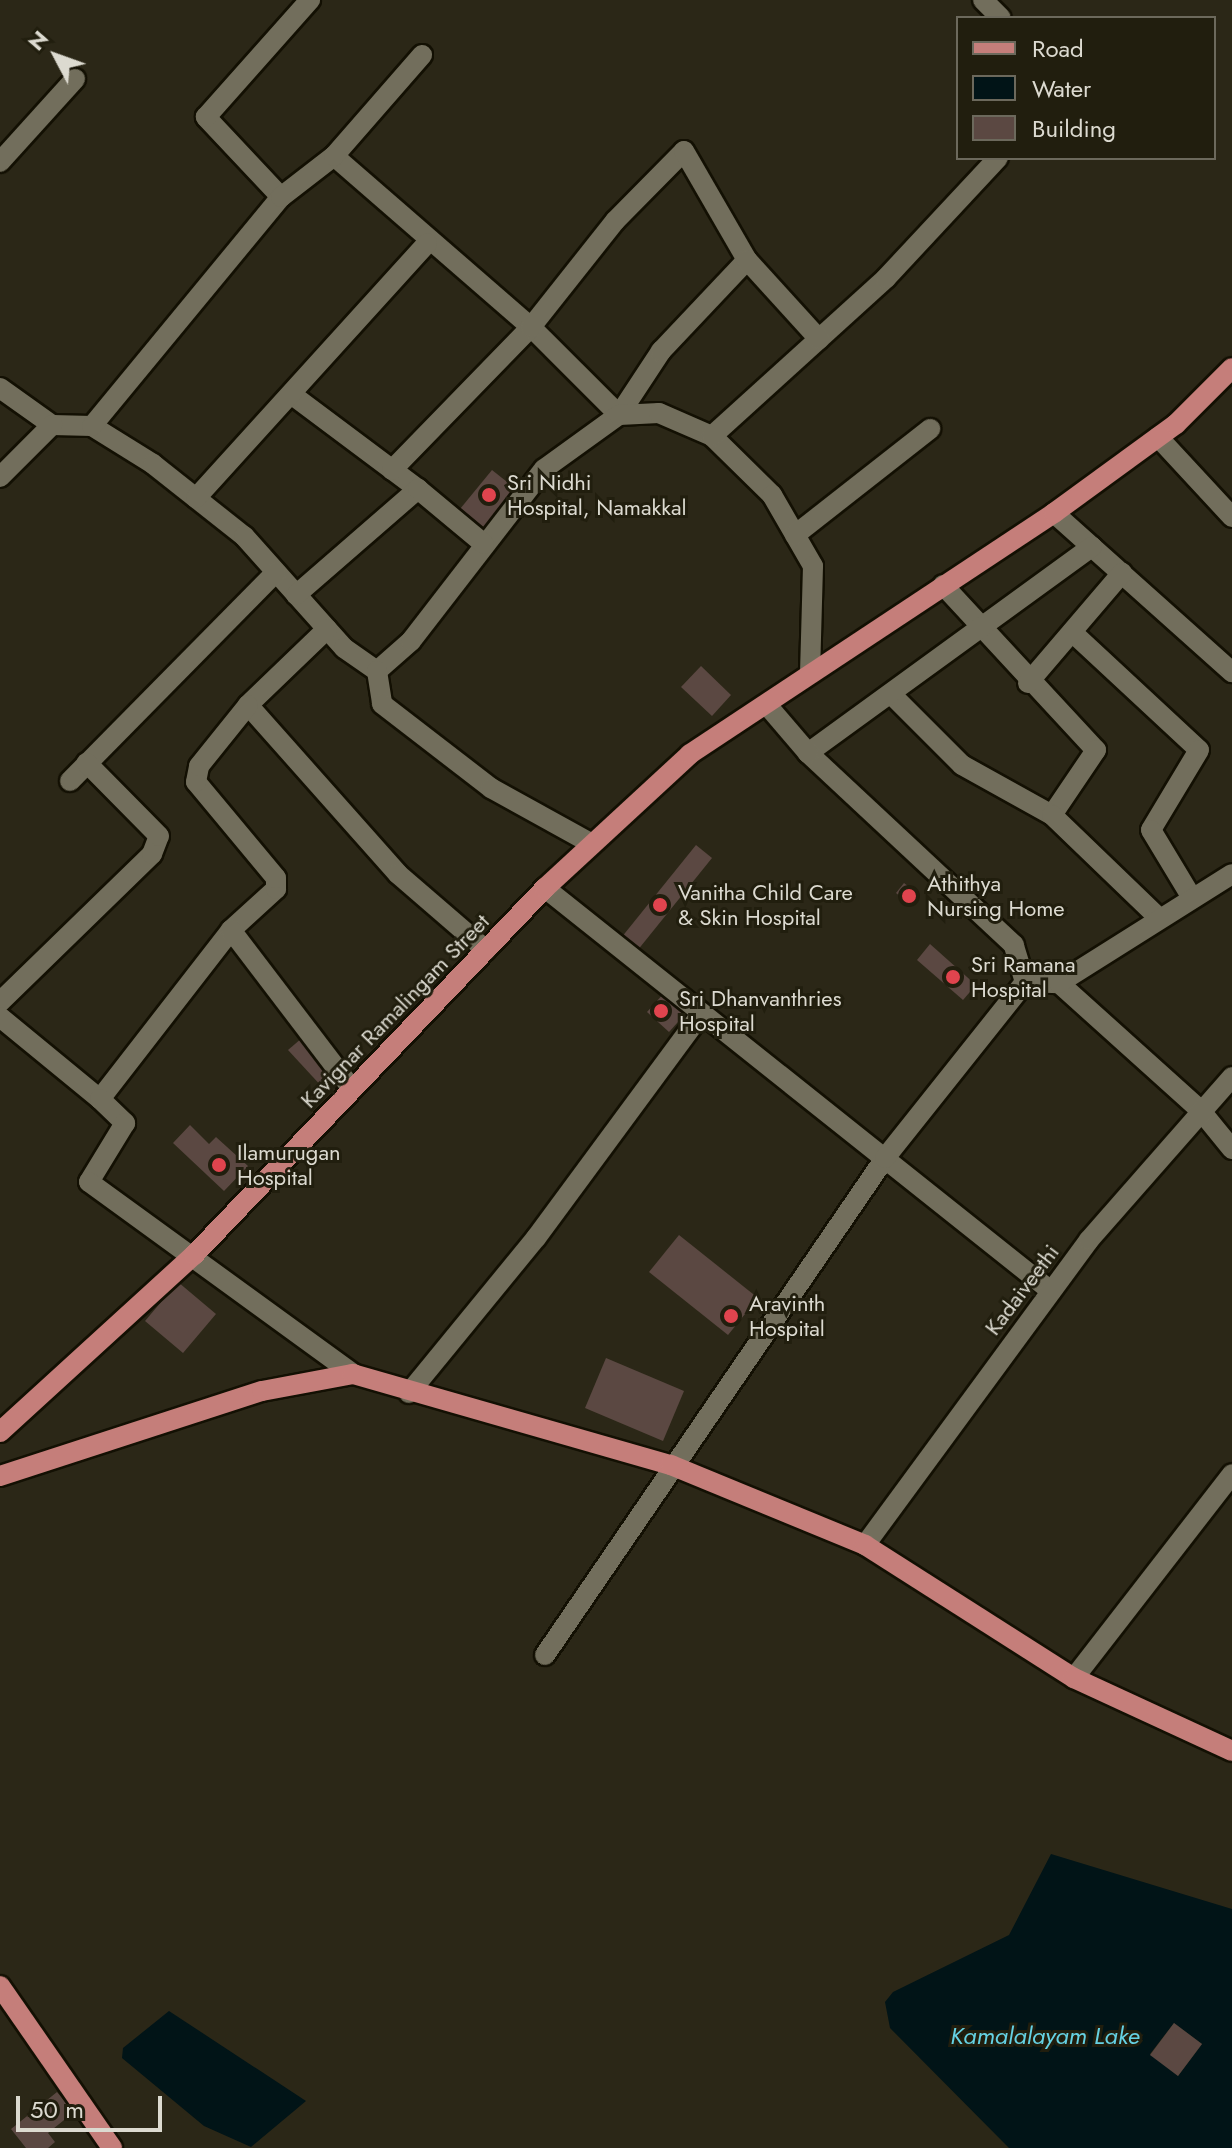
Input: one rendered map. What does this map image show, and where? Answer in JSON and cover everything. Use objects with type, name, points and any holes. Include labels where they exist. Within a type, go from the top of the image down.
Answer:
[{"type":"main road","name":"Kavignar Ramalingam Street","points":[[0,1432],[194,1255],[545,888],[690,754],[767,705],[810,671],[1054,513],[1158,437],[1232,368]]},
{"type":"main road","points":[[0,1476],[262,1391],[353,1374],[409,1393],[671,1465],[865,1545],[1074,1678],[1232,1751]]},
{"type":"main road","points":[[0,1986],[112,2148]]},
{"type":"street","points":[[281,197],[206,117],[310,0]]},
{"type":"street","points":[[983,0],[999,16]]},
{"type":"street","points":[[92,426],[281,197],[334,156],[422,55]]},
{"type":"street","points":[[0,162],[75,79]]},
{"type":"street","points":[[392,470],[531,327],[615,221],[684,151],[747,260],[819,339]]},
{"type":"street","points":[[334,156],[427,243],[531,327],[619,415],[659,413],[712,436],[772,495],[813,566],[810,671]]},
{"type":"street","points":[[712,436],[819,339],[996,160]]},
{"type":"street","points":[[196,498],[427,243]]},
{"type":"street","points":[[377,671],[411,641],[544,469],[619,415],[661,351],[747,260]]},
{"type":"street","points":[[0,388],[52,425],[92,426],[196,498],[276,572],[327,629],[377,671],[382,704],[491,788],[592,844]]},
{"type":"street","points":[[291,394],[418,489],[484,544]]},
{"type":"street","points":[[0,477],[52,425]]},
{"type":"street","points":[[795,535],[930,429]]},
{"type":"street","points":[[1158,437],[1232,517]]},
{"type":"street","points":[[296,595],[418,489]]},
{"type":"street","points":[[1054,513],[1228,659]]},
{"type":"street","points":[[808,753],[1092,547]]},
{"type":"street","points":[[70,781],[276,572]]},
{"type":"street","points":[[1028,683],[1122,573]]},
{"type":"street","points":[[943,585],[1028,683],[1096,750],[1052,815]]},
{"type":"street","points":[[100,1099],[231,930],[276,889],[276,878],[196,782],[199,766],[248,705],[327,629]]},
{"type":"street","points":[[1072,632],[1199,750],[1151,830],[1192,898]]},
{"type":"street","points":[[892,695],[962,765],[1052,815],[1158,917]]},
{"type":"street","points":[[248,705],[398,874],[486,950]]},
{"type":"street","points":[[767,705],[808,753],[1014,945],[1025,982]]},
{"type":"street","points":[[0,1002],[152,854],[159,836],[87,763]]},
{"type":"street","points":[[1025,982],[1059,983],[1158,917],[1231,875]]},
{"type":"street","points":[[545,888],[699,1017],[885,1158],[1051,1291]]},
{"type":"street","points":[[231,930],[352,1089]]},
{"type":"street","points":[[545,1655],[671,1465],[885,1158],[1025,982]]},
{"type":"street","points":[[1059,983],[1201,1111],[1232,1149]]},
{"type":"street","points":[[0,1017],[125,1123],[89,1182],[194,1255],[353,1374]]},
{"type":"street","points":[[409,1393],[536,1238],[699,1017]]},
{"type":"street","name":"Kadaiveethi","points":[[865,1545],[1051,1291],[1232,1077]]},
{"type":"street","points":[[1074,1678],[1232,1474]]},
{"type":"water","name":"Kamalalayam Lake","points":[[1051,1854],[1232,1909],[1232,2148],[1009,2148],[890,2028],[885,2002],[893,1992],[1009,1935]],"holes":[[[1174,2023],[1202,2044],[1178,2076],[1150,2054]]]},
{"type":"water","points":[[169,2011],[306,2101],[251,2147],[204,2126],[122,2058],[123,2048]]},
{"type":"building","points":[[492,470],[516,489],[484,528],[460,509]]},
{"type":"building","points":[[701,666],[731,695],[712,716],[681,687]]},
{"type":"building","points":[[696,845],[712,858],[637,951],[621,938]]},
{"type":"building","points":[[904,883],[918,894],[910,904],[896,893]]},
{"type":"building","points":[[930,944],[976,985],[963,1000],[917,960]]},
{"type":"building","points":[[665,992],[687,1012],[669,1032],[647,1012]]},
{"type":"building","points":[[302,1038],[337,1076],[324,1089],[288,1050]]},
{"type":"building","points":[[190,1125],[209,1144],[216,1137],[248,1166],[224,1191],[173,1143]]},
{"type":"building","points":[[679,1235],[758,1298],[728,1335],[649,1272]]},
{"type":"building","points":[[178,1282],[216,1314],[183,1353],[145,1321]]},
{"type":"building","points":[[606,1358],[684,1391],[663,1441],[585,1408]]},
{"type":"building","points":[[1174,2023],[1202,2044],[1178,2076],[1150,2055]]},
{"type":"building","points":[[57,2092],[74,2112],[48,2133],[55,2142],[48,2148],[26,2148],[11,2129]]},
{"type":"place","name":"Sri Nidhi Hospital, Namakkal","points":[[489,495]]},
{"type":"place","name":"Athithya Nursing Home","points":[[909,896]]},
{"type":"place","name":"Vanitha Child Care & Skin Hospital","points":[[660,905]]},
{"type":"place","name":"Sri Ramana Hospital","points":[[953,977]]},
{"type":"place","name":"Sri Dhanvanthries Hospital","points":[[661,1011]]},
{"type":"place","name":"Ilamurugan Hospital","points":[[219,1165]]},
{"type":"place","name":"Aravinth Hospital","points":[[731,1316]]}]
